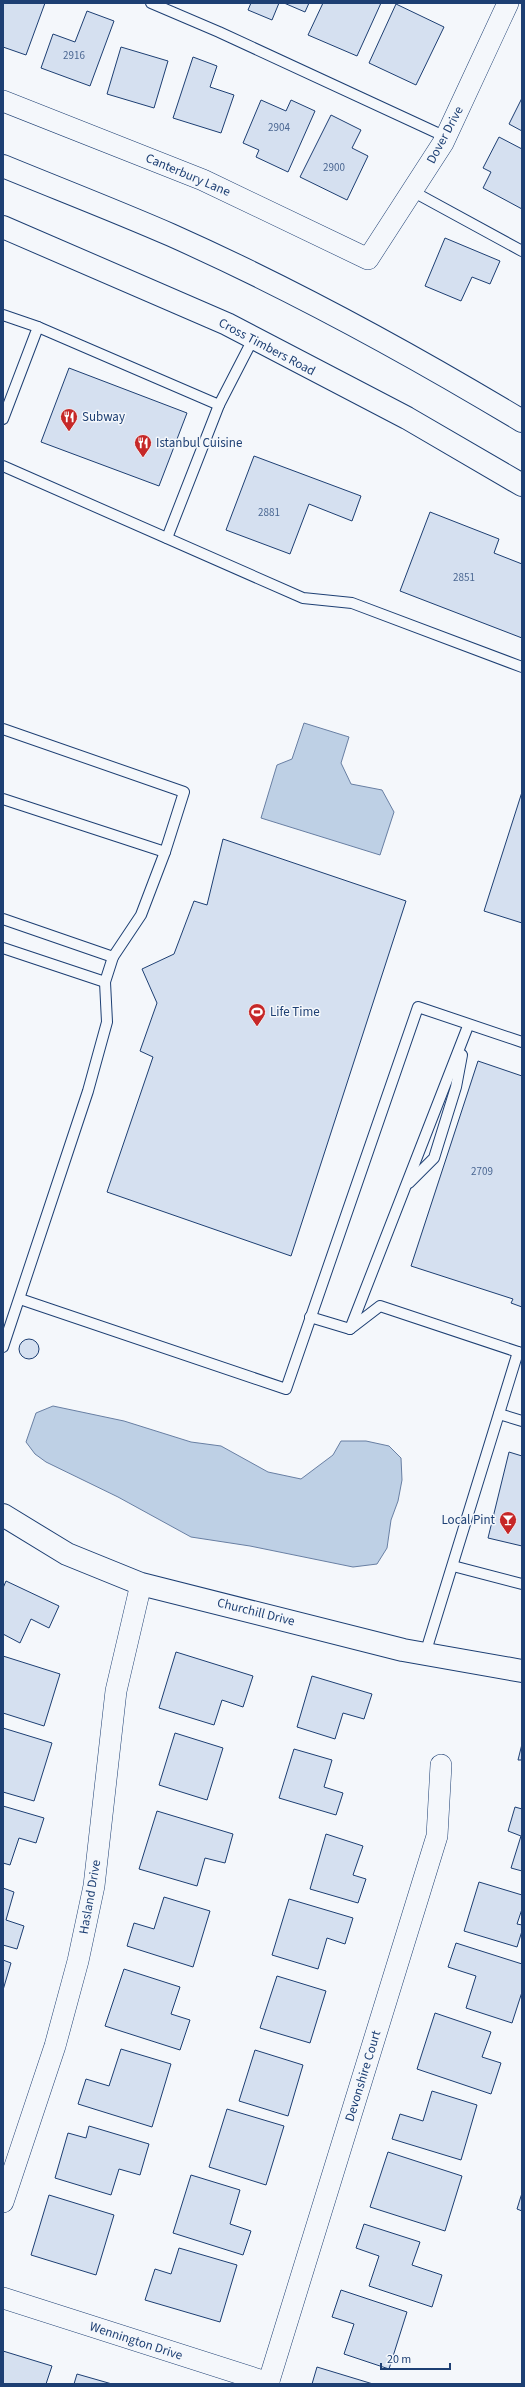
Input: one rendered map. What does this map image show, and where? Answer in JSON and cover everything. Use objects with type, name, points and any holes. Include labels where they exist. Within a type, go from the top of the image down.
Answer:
[{"type":"main road","points":[[3,166],[164,232],[261,278],[446,376],[522,421]]},
{"type":"main road","name":"Cross Timbers Road","points":[[3,227],[227,324],[253,339],[407,418],[522,486]]},
{"type":"main road","name":"Churchill Drive","points":[[3,1515],[67,1554],[141,1584],[425,1654],[522,1671]]},
{"type":"street","name":"Dover Drive","points":[[368,259],[446,137],[508,3]]},
{"type":"street","points":[[508,3],[522,11]]},
{"type":"street","name":"Canterbury Lane","points":[[3,101],[203,180],[368,259]]},
{"type":"street","name":"Hasland Drive","points":[[3,2202],[55,2046],[78,1961],[94,1886],[116,1691],[141,1584]]},
{"type":"street","name":"Devonshire Court","points":[[268,2384],[437,1836],[441,1765]]},
{"type":"street","name":"Wennington Drive","points":[[3,2298],[268,2384]]},
{"type":"lane","points":[[151,3],[219,32],[446,137]]},
{"type":"lane","points":[[412,191],[522,251]]},
{"type":"lane","points":[[3,315],[38,328],[219,405]]},
{"type":"lane","points":[[3,419],[38,328]]},
{"type":"lane","points":[[167,538],[219,405],[253,339]]},
{"type":"lane","points":[[3,466],[303,598],[352,604],[522,667]]},
{"type":"lane","points":[[3,729],[184,792],[165,852],[141,916],[113,957],[105,982],[107,1022],[88,1091],[3,1347]]},
{"type":"lane","points":[[3,798],[165,852]]},
{"type":"lane","points":[[3,919],[113,957]]},
{"type":"lane","points":[[3,948],[105,982]]},
{"type":"lane","points":[[20,1299],[286,1389],[418,1007],[468,1026],[522,1042]]},
{"type":"lane","points":[[350,1329],[468,1026]]},
{"type":"lane","points":[[406,1186],[434,1158],[456,1087],[468,1026]]},
{"type":"lane","points":[[350,1329],[380,1306],[520,1353],[499,1414],[425,1654]]},
{"type":"lane","points":[[310,1317],[350,1329]]},
{"type":"lane","points":[[499,1414],[522,1421]]},
{"type":"lane","points":[[453,1566],[522,1584]]},
{"type":"water","points":[[304,723],[349,737],[341,763],[351,784],[382,790],[394,812],[380,855],[261,818],[277,765],[292,759]]},
{"type":"water","points":[[53,1406],[124,1421],[191,1442],[221,1446],[268,1472],[301,1479],[333,1455],[341,1441],[366,1441],[389,1446],[401,1458],[402,1480],[398,1501],[391,1520],[387,1548],[377,1564],[353,1567],[250,1546],[191,1537],[118,1497],[46,1462],[35,1454],[26,1442],[36,1413]]},
{"type":"building","points":[[3,3],[45,3],[26,55],[3,47]]},
{"type":"building","points":[[251,3],[279,3],[272,20],[248,10]]},
{"type":"building","points":[[284,3],[309,3],[305,12]]},
{"type":"building","points":[[323,3],[381,3],[357,56],[308,35]]},
{"type":"building","points":[[396,4],[444,27],[416,85],[369,63]]},
{"type":"building","points":[[87,11],[114,21],[90,86],[41,68],[53,34],[75,42]]},
{"type":"building","points":[[121,47],[168,61],[154,108],[107,94]]},
{"type":"building","points":[[193,57],[217,66],[210,87],[234,95],[221,133],[173,118]]},
{"type":"building","points":[[522,98],[522,131],[509,124]]},
{"type":"building","points":[[261,100],[286,111],[291,100],[315,111],[288,172],[256,157],[259,150],[243,143]]},
{"type":"building","points":[[331,115],[361,130],[352,148],[368,156],[347,200],[300,177]]},
{"type":"building","points":[[499,137],[522,149],[522,209],[483,188],[491,172],[483,168]]},
{"type":"building","points":[[445,238],[500,261],[490,284],[472,277],[461,301],[425,286]]},
{"type":"building","points":[[69,368],[187,413],[159,486],[41,442]]},
{"type":"building","points":[[254,456],[361,496],[352,521],[309,504],[290,554],[226,530]]},
{"type":"building","points":[[430,512],[499,539],[494,553],[522,564],[522,638],[400,591]]},
{"type":"building","points":[[522,792],[522,923],[484,911]]},
{"type":"building","name":"Life Time","points":[[223,839],[406,901],[291,1256],[107,1192],[153,1057],[140,1051],[157,1003],[142,969],[174,954],[194,901],[207,905]]},
{"type":"building","points":[[478,1061],[522,1076],[522,1307],[511,1303],[513,1299],[411,1266]]},
{"type":"building","points":[[29,1339],[36,1342],[39,1349],[36,1356],[29,1359],[22,1356],[19,1349],[22,1342]]},
{"type":"building","points":[[509,1452],[522,1456],[522,1546],[488,1538]]},
{"type":"building","points":[[6,1581],[59,1606],[49,1628],[31,1619],[20,1643],[3,1634],[3,1588]]},
{"type":"building","points":[[176,1652],[253,1676],[243,1707],[222,1700],[214,1725],[159,1708]]},
{"type":"building","points":[[3,1656],[60,1674],[44,1726],[3,1713]]},
{"type":"building","points":[[312,1676],[372,1694],[364,1719],[343,1713],[335,1739],[297,1727]]},
{"type":"building","points":[[3,1728],[52,1743],[34,1801],[3,1792]]},
{"type":"building","points":[[175,1733],[223,1748],[207,1800],[159,1785]]},
{"type":"building","points":[[522,1744],[522,1760],[518,1760]]},
{"type":"building","points":[[294,1749],[332,1760],[324,1787],[343,1793],[336,1815],[279,1798]]},
{"type":"building","points":[[3,1806],[44,1818],[36,1843],[19,1838],[10,1865],[3,1863]]},
{"type":"building","points":[[515,1807],[522,1809],[522,1871],[511,1868],[521,1836],[508,1831]]},
{"type":"building","points":[[157,1811],[233,1834],[225,1863],[205,1858],[197,1886],[139,1869]]},
{"type":"building","points":[[326,1834],[363,1846],[353,1875],[366,1879],[358,1903],[310,1889]]},
{"type":"building","points":[[479,1882],[522,1895],[522,1909],[517,1924],[522,1925],[522,1931],[517,1947],[464,1931]]},
{"type":"building","points":[[3,1888],[14,1892],[6,1920],[24,1926],[17,1949],[3,1945]]},
{"type":"building","points":[[164,1897],[210,1911],[193,1967],[127,1946],[134,1923],[154,1929]]},
{"type":"building","points":[[289,1899],[353,1918],[345,1944],[327,1938],[318,1969],[272,1955]]},
{"type":"building","points":[[456,1943],[522,1964],[522,1992],[512,2023],[466,2008],[476,1976],[448,1967]]},
{"type":"building","points":[[3,1960],[11,1963],[3,1990]]},
{"type":"building","points":[[124,1969],[180,1987],[171,2014],[190,2020],[180,2050],[105,2026]]},
{"type":"building","points":[[277,1976],[326,1991],[310,2043],[260,2028]]},
{"type":"building","points":[[435,2013],[491,2032],[482,2057],[501,2063],[491,2094],[417,2069]]},
{"type":"building","points":[[121,2049],[171,2064],[152,2127],[78,2104],[86,2079],[109,2086]]},
{"type":"building","points":[[255,2050],[303,2065],[288,2116],[239,2101]]},
{"type":"building","points":[[432,2091],[477,2105],[461,2160],[392,2139],[400,2114],[423,2121]]},
{"type":"building","points":[[227,2109],[284,2126],[266,2185],[209,2167]]},
{"type":"building","points":[[89,2126],[149,2144],[140,2175],[119,2169],[111,2195],[55,2178],[68,2133],[86,2138]]},
{"type":"building","points":[[388,2152],[462,2176],[445,2231],[370,2207]]},
{"type":"building","points":[[191,2175],[240,2190],[230,2224],[251,2231],[243,2255],[173,2233]]},
{"type":"building","points":[[522,2193],[522,2211],[517,2209]]},
{"type":"building","points":[[49,2195],[114,2215],[96,2275],[31,2255]]},
{"type":"building","points":[[364,2224],[420,2242],[412,2265],[442,2275],[432,2307],[369,2286],[379,2256],[356,2248]]},
{"type":"building","points":[[179,2248],[237,2265],[220,2322],[145,2300],[155,2269],[171,2274]]},
{"type":"building","points":[[341,2290],[407,2312],[389,2369],[344,2354],[354,2324],[332,2317]]},
{"type":"building","points":[[3,2351],[52,2366],[46,2384],[3,2384]]},
{"type":"building","points":[[317,2367],[373,2384],[312,2384]]},
{"type":"building","points":[[77,2374],[112,2384],[74,2384]]},
{"type":"place","name":"Subway","points":[[69,432]]},
{"type":"place","name":"Istanbul Cuisine","points":[[143,458]]},
{"type":"place","name":"Life Time","points":[[257,1027]]},
{"type":"place","name":"Local Pint","points":[[508,1535]]}]
